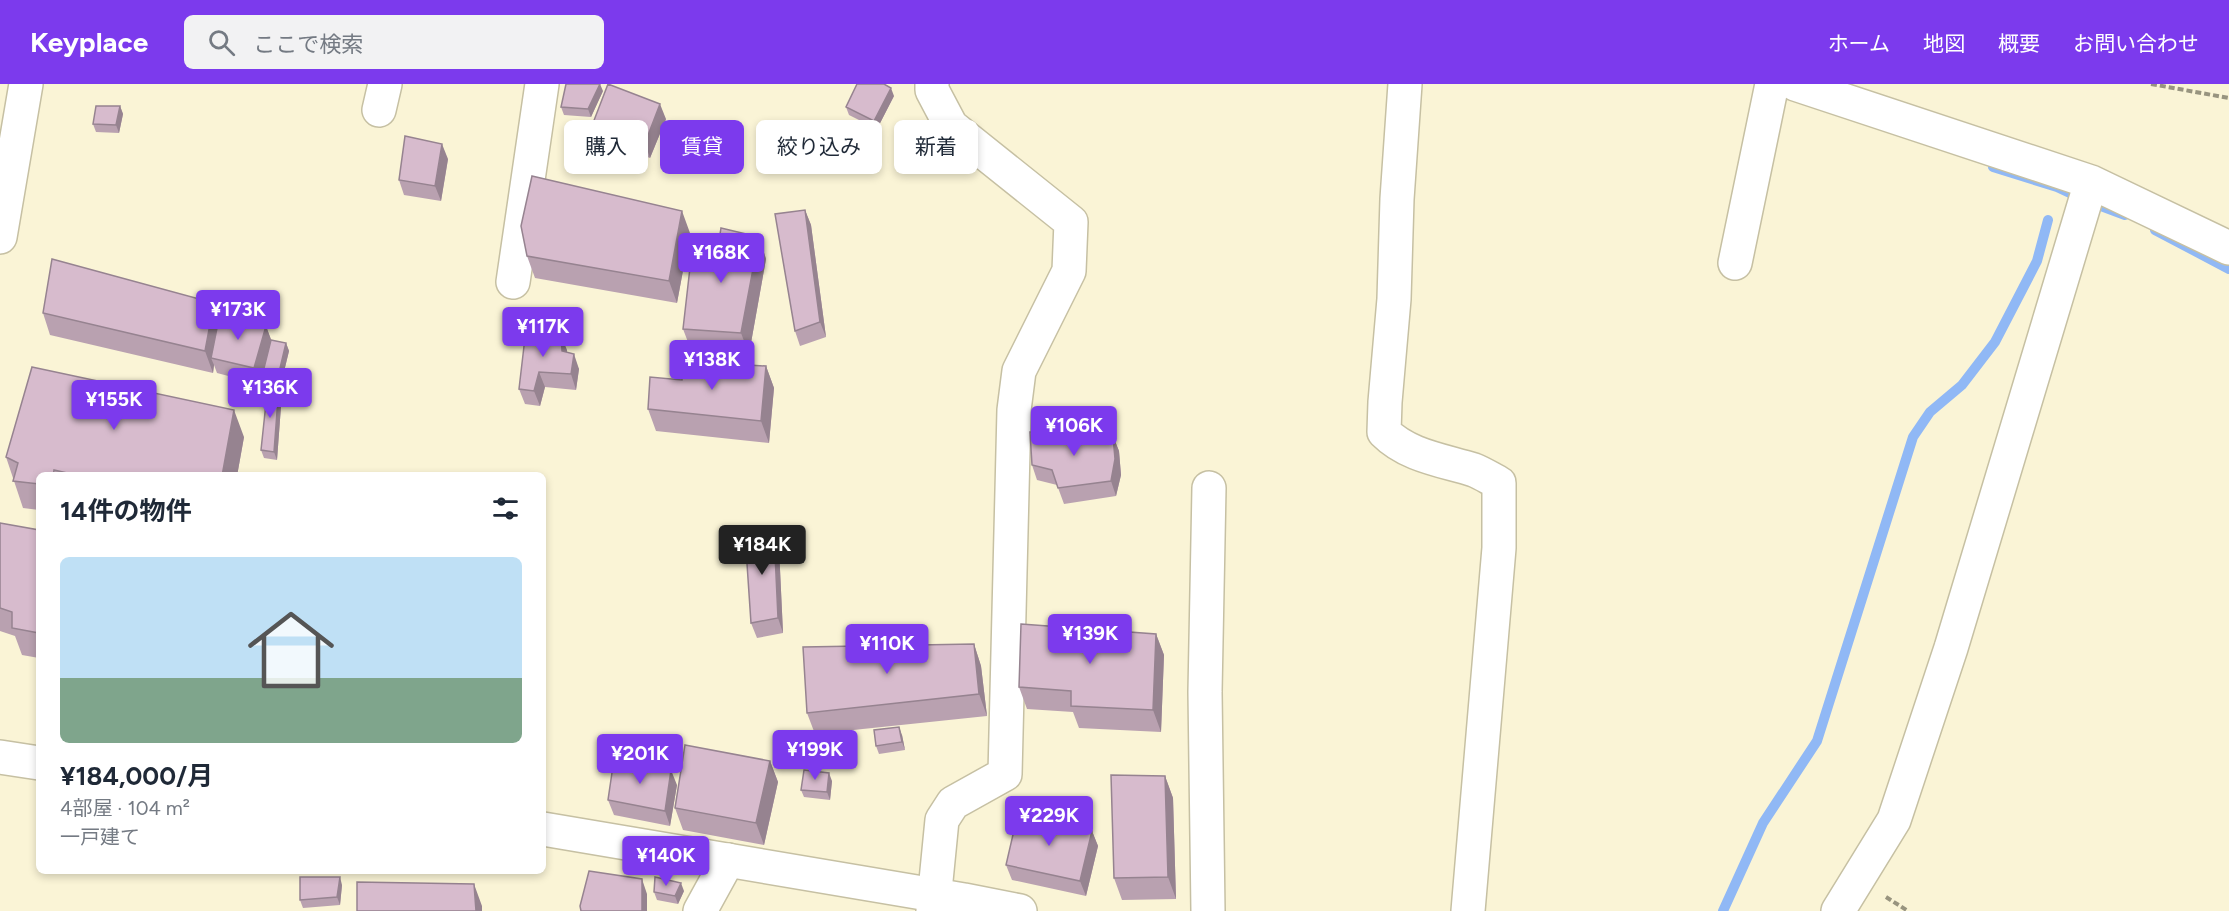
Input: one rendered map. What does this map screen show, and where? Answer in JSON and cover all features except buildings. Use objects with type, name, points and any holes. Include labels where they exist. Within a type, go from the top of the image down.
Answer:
[{"type":"street","points":[[0,237],[26,84]]},
{"type":"street","points":[[513,282],[542,84]]},
{"type":"street","points":[[933,84],[932,90],[951,126],[1071,222],[1070,271],[1019,371],[1014,410],[1005,774],[953,803],[942,820],[934,903]]},
{"type":"street","points":[[1405,84],[1397,199],[1394,299],[1384,432],[1395,444],[1410,451],[1476,471],[1499,483],[1499,548],[1468,911]]},
{"type":"street","points":[[1735,263],[1772,84]]},
{"type":"street","points":[[1795,84],[2091,182],[2229,248]]},
{"type":"street","points":[[1838,911],[1894,820],[1951,648],[2091,182]]},
{"type":"street","points":[[1208,911],[1205,692],[1209,488]]},
{"type":"street","points":[[0,757],[36,763]]},
{"type":"street","points":[[546,830],[728,860],[934,903],[1020,911]]},
{"type":"street","points":[[700,911],[728,860]]},
{"type":"path","points":[[2151,84],[2229,98]]},
{"type":"waterway","points":[[1993,167],[2072,194]]},
{"type":"waterway","points":[[2101,206],[2125,215]]},
{"type":"waterway","points":[[1723,911],[1763,823],[1817,741],[1913,437],[1930,412],[1962,385],[1995,342],[2037,261],[2048,220]]},
{"type":"waterway","points":[[2155,230],[2229,269]]}]
